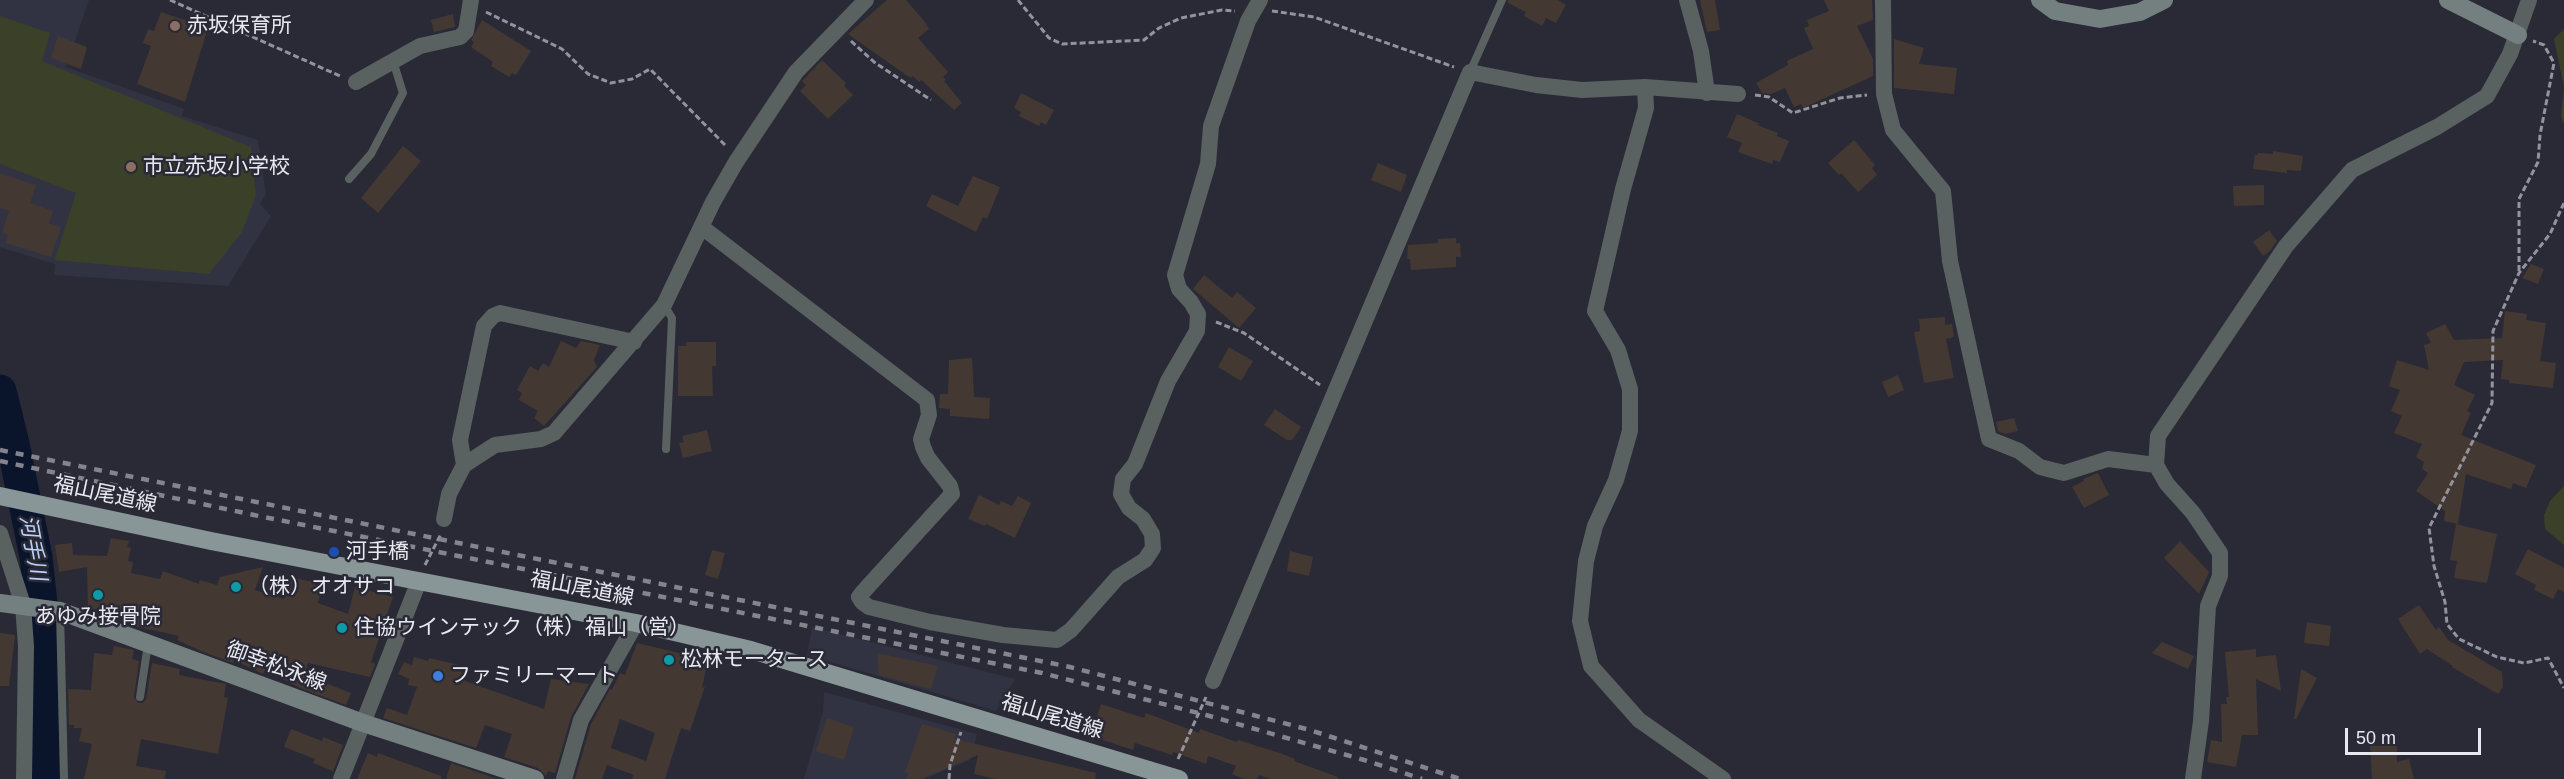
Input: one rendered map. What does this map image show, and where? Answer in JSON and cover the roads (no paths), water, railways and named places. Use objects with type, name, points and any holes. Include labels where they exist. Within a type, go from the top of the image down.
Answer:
[{"type":"main road","points":[[2040,0],[2055,11],[2100,19],[2140,12],[2164,0]]},
{"type":"main road","points":[[2448,0],[2518,35]]},
{"type":"main road","name":"福山尾道線","points":[[1,496],[211,541],[636,623],[751,650],[1175,778]]},
{"type":"main road","name":"御幸松永線","points":[[0,603],[56,611],[363,723],[535,779]]},
{"type":"street","points":[[444,519],[449,494],[464,465],[495,445],[541,439],[554,433],[634,342],[664,305],[703,228],[713,202],[736,162],[796,72],[836,28],[866,0]]},
{"type":"street","points":[[703,228],[927,400],[929,415],[921,439],[923,447],[928,458],[950,486],[952,494],[859,597],[869,607],[930,622],[1003,635],[1057,640],[1071,630],[1118,577],[1145,560],[1153,548],[1152,534],[1143,519],[1129,508],[1121,494],[1124,479],[1135,464],[1168,381],[1197,331],[1198,314],[1179,289],[1175,276],[1208,164],[1211,126],[1248,21],[1260,0]]},
{"type":"street","points":[[1687,0],[1701,51],[1707,93]]},
{"type":"street","points":[[1883,0],[1884,94],[1893,130],[1943,191],[1950,261],[1989,439],[2019,451],[2040,467],[2064,473],[2108,459],[2156,465]]},
{"type":"street","points":[[2193,779],[2201,721],[2208,606],[2220,576],[2220,553],[2193,513],[2167,484],[2156,465],[2158,436],[2286,246],[2352,170],[2437,127],[2487,96],[2518,35],[2529,0]]},
{"type":"street","points":[[356,82],[420,46],[460,37],[466,31],[471,2]]},
{"type":"street","points":[[1213,681],[1470,72],[1536,85],[1582,90],[1646,87],[1738,94]]},
{"type":"street","points":[[1646,87],[1646,108],[1623,189],[1595,311],[1618,350],[1630,389],[1629,431],[1616,480],[1595,526],[1586,561],[1580,621],[1591,666],[1639,720],[1723,779]]},
{"type":"street","points":[[464,465],[460,440],[484,326],[493,316],[500,313],[634,342]]},
{"type":"street","points":[[0,533],[27,606],[24,779]]},
{"type":"street","points":[[341,779],[419,581]]},
{"type":"street","points":[[564,779],[582,720],[636,623]]},
{"type":"lane","points":[[1470,72],[1502,0]]},
{"type":"lane","points":[[349,179],[370,154],[404,93],[393,61]]},
{"type":"lane","points":[[664,305],[672,318],[666,449]]},
{"type":"lane","points":[[56,611],[64,779]]},
{"type":"lane","points":[[140,698],[147,644]]},
{"type":"waterway","name":"河手川","points":[[0,391],[36,557],[46,650],[45,779]]},
{"type":"railway","points":[[0,450],[1070,667],[1310,730],[1460,779]]},
{"type":"railway","points":[[0,461],[254,515],[1042,673],[1206,715],[1422,779]]},
{"type":"place","name":"赤坂保育所","points":[[175,26]]},
{"type":"place","name":"市立赤坂小学校","points":[[131,167]]},
{"type":"place","name":"河手橋","points":[[334,552]]},
{"type":"place","name":"（株）オオサコ","points":[[236,587]]},
{"type":"place","name":"あゆみ接骨院","points":[[98,595]]},
{"type":"place","name":"住協ウインテック（株）福山（営）","points":[[342,628]]},
{"type":"place","name":"松林モータース","points":[[669,660]]},
{"type":"place","name":"ファミリーマート","points":[[438,676]]}]
